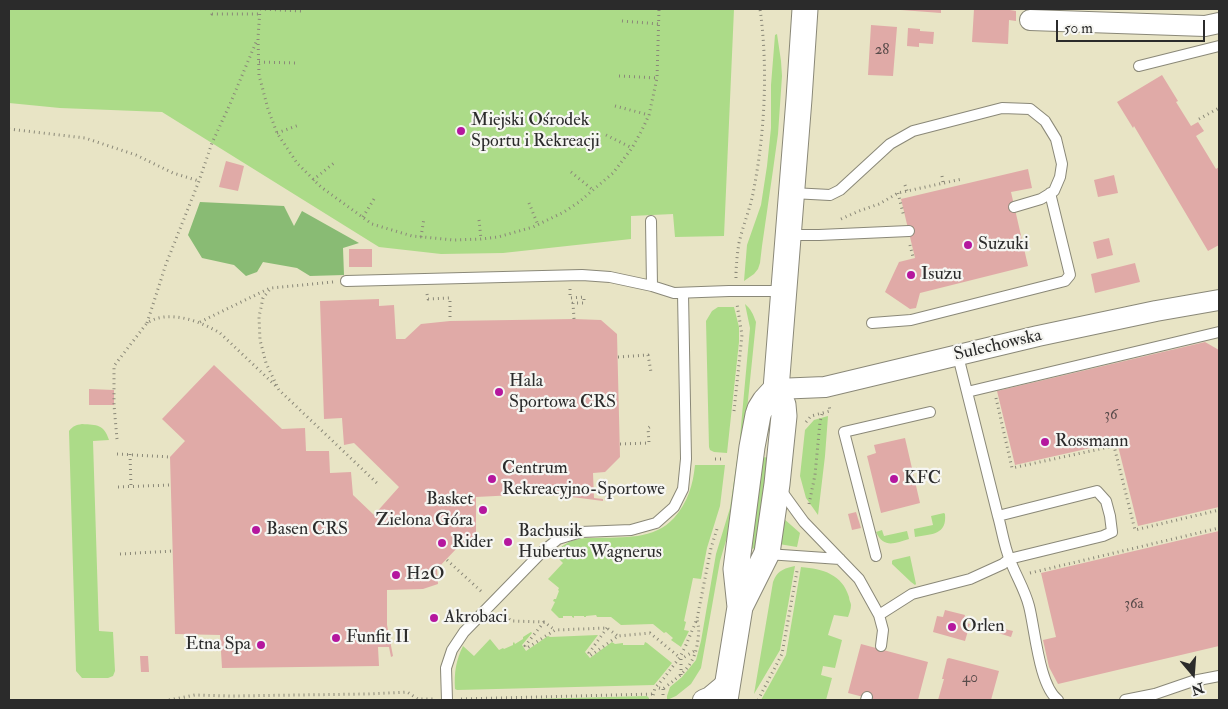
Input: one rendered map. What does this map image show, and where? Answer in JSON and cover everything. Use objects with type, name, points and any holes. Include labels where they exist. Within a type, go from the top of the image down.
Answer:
[{"type":"street","points":[[703,700],[726,691],[740,607],[750,562],[777,484],[784,416],[776,389],[781,345],[783,291],[805,9]]},
{"type":"street","points":[[1030,20],[1205,26],[1219,23]]},
{"type":"street","name":"Sulechowska","points":[[776,389],[825,387],[1038,336],[1156,311],[1219,300]]},
{"type":"street","points":[[740,607],[750,562],[752,447],[758,415],[765,401],[776,389]]},
{"type":"lane","points":[[1139,66],[1219,46]]},
{"type":"lane","points":[[791,193],[830,195],[840,190],[890,144],[913,131],[1004,108],[1030,109],[1045,121],[1056,139],[1062,164],[1060,178],[1054,191],[1040,199],[1014,207]]},
{"type":"lane","points":[[872,322],[911,320],[1065,281],[1070,275],[1050,193]]},
{"type":"lane","points":[[651,221],[652,286]]},
{"type":"lane","points":[[788,235],[909,231]]},
{"type":"lane","points":[[346,281],[582,275],[610,277],[674,293],[783,291]]},
{"type":"lane","points":[[447,700],[446,668],[452,650],[464,632],[558,538],[581,532],[632,530],[656,523],[674,507],[683,488],[686,459],[683,293]]},
{"type":"lane","points":[[967,392],[1219,332]]},
{"type":"lane","points":[[958,356],[1009,559],[1029,605],[1040,664],[1048,688],[1058,700]]},
{"type":"lane","points":[[876,556],[844,432],[930,412]]},
{"type":"lane","points":[[777,484],[804,522],[858,579],[879,614],[883,630],[881,646]]},
{"type":"lane","points":[[879,614],[912,594],[970,579],[1003,564],[1009,559],[1103,536],[1112,532],[1106,501],[1097,491],[998,516]]},
{"type":"lane","points":[[750,562],[799,557],[840,560]]},
{"type":"lane","points":[[1125,700],[1155,694],[1192,681],[1219,676]]},
{"type":"path","points":[[212,9],[212,14],[260,14]]},
{"type":"path","points":[[300,11],[260,9],[258,38],[259,75],[268,109],[277,133],[297,164],[331,196],[372,224],[412,236],[454,240],[481,239],[516,233],[538,225],[579,202],[613,173],[632,148],[649,115],[657,78],[659,9]]},
{"type":"path","points":[[734,415],[742,336],[737,304],[736,267],[739,243],[754,188],[761,141],[765,51],[760,9]]},
{"type":"path","points":[[622,21],[659,24]]},
{"type":"path","points":[[147,324],[166,264],[212,143],[258,38]]},
{"type":"path","points":[[259,62],[297,63]]},
{"type":"path","points":[[619,76],[657,78]]},
{"type":"path","points":[[615,106],[649,115]]},
{"type":"path","points":[[1199,119],[1219,108]]},
{"type":"path","points":[[277,133],[299,125]]},
{"type":"path","points":[[9,129],[85,138],[136,155],[173,173],[199,181]]},
{"type":"path","points":[[606,135],[632,148]]},
{"type":"path","points":[[313,180],[334,163]]},
{"type":"path","points":[[571,172],[593,190]]},
{"type":"path","points":[[942,176],[944,183]]},
{"type":"path","points":[[834,222],[879,204],[898,194],[962,178]]},
{"type":"path","points":[[905,185],[907,191]]},
{"type":"path","points":[[363,217],[374,199]]},
{"type":"path","points":[[529,204],[538,225]]},
{"type":"path","points":[[421,237],[424,218]]},
{"type":"path","points":[[479,220],[481,239]]},
{"type":"path","points":[[199,322],[271,288],[346,281]]},
{"type":"path","points":[[271,288],[263,298],[259,317],[260,340],[266,363],[279,390],[291,401]]},
{"type":"path","points":[[570,288],[570,298],[584,296],[584,303],[573,303],[574,319]]},
{"type":"path","points":[[428,294],[428,300],[450,298],[450,321]]},
{"type":"path","points":[[117,438],[114,406],[114,366],[153,319],[177,317],[199,322],[220,333],[379,485]]},
{"type":"path","points":[[618,357],[648,355],[651,372]]},
{"type":"path","points":[[993,386],[1012,468],[1114,446],[1135,530],[1219,510]]},
{"type":"path","points":[[806,422],[811,416],[830,410],[825,387]]},
{"type":"path","points":[[804,504],[807,510],[816,475],[822,413]]},
{"type":"path","points":[[620,444],[649,442],[648,428],[651,426]]},
{"type":"path","points":[[117,454],[170,457]]},
{"type":"path","points":[[130,454],[131,487]]},
{"type":"path","points":[[714,459],[721,459]]},
{"type":"path","points":[[118,487],[170,485]]},
{"type":"path","points":[[652,700],[655,688],[680,657],[697,619],[711,548],[718,527]]},
{"type":"path","points":[[1017,576],[1219,528]]},
{"type":"path","points":[[120,554],[174,551]]},
{"type":"path","points":[[758,700],[782,654],[799,557]]},
{"type":"path","points":[[447,560],[484,593]]},
{"type":"path","points":[[492,604],[511,621],[544,622],[555,630]]},
{"type":"path","points":[[662,700],[661,689],[681,675],[692,662],[697,650],[699,627],[697,619]]},
{"type":"path","points":[[544,622],[525,646],[527,648],[555,630],[607,628],[618,636]]},
{"type":"path","points":[[607,628],[589,653],[590,656],[618,636],[650,633],[678,656]]},
{"type":"path","points":[[681,675],[682,659],[697,650]]},
{"type":"path","points":[[169,700],[195,695],[231,696],[407,692],[418,699],[447,700],[653,694]]},
{"type":"green space","name":"Miejski Ośrodek Sportu i Rekreacji","points":[[9,9],[734,9],[724,236],[675,237],[673,214],[631,216],[631,239],[503,253],[441,254],[379,247],[162,112],[60,108],[9,103]]},
{"type":"green space","points":[[777,34],[782,76],[778,134],[760,263],[754,274],[744,281],[747,245],[761,205],[767,166],[771,128],[771,85],[775,35]]},
{"type":"green space","points":[[200,202],[284,206],[294,226],[302,211],[359,243],[343,248],[344,275],[310,276],[297,268],[263,262],[257,272],[246,276],[234,265],[202,258],[188,235]]},
{"type":"green space","points":[[745,304],[752,312],[756,322],[747,410],[742,439],[740,437],[750,328]]},
{"type":"green space","points":[[718,307],[734,307],[739,327],[727,453],[714,452],[709,447],[706,321],[712,311]]},
{"type":"green space","points":[[828,416],[818,515],[806,498],[800,476],[805,430],[814,420]]},
{"type":"green space","points":[[82,424],[99,426],[105,431],[109,440],[93,441],[99,631],[113,632],[115,671],[113,676],[108,678],[82,678],[76,671],[69,431],[75,426]]},
{"type":"green space","points":[[740,452],[734,513],[720,561],[701,668],[691,684],[676,696],[667,700],[670,687],[682,677],[696,660],[716,554],[730,508],[738,453]]},
{"type":"green space","points":[[762,457],[771,458],[758,547],[749,550]]},
{"type":"green space","points":[[695,465],[725,465],[720,506],[707,548],[701,579],[693,578],[684,621],[686,622],[684,630],[689,631],[681,647],[671,640],[673,638],[666,632],[664,633],[653,624],[621,625],[611,617],[597,617],[596,615],[586,617],[574,616],[574,618],[572,616],[563,616],[563,618],[559,618],[551,610],[559,588],[548,579],[563,563],[553,553],[565,544],[575,540],[638,536],[648,534],[666,525],[679,512],[686,499],[693,479]]},
{"type":"green space","points":[[944,513],[945,521],[941,530],[932,534],[915,537],[914,529],[933,525],[931,516]]},
{"type":"green space","points":[[783,518],[800,533],[797,547],[779,544]]},
{"type":"green space","points":[[882,530],[884,536],[907,531],[909,539],[895,543],[886,543],[876,532]]},
{"type":"green space","points":[[910,556],[915,585],[892,564],[893,560]]},
{"type":"green space","points":[[795,566],[780,650],[754,694],[773,582],[781,571]]},
{"type":"green space","points":[[801,567],[824,571],[837,578],[846,589],[851,604],[848,617],[834,615],[828,635],[842,640],[835,668],[823,666],[821,675],[832,678],[826,700],[761,700],[786,655]]},
{"type":"green space","points":[[531,632],[522,645],[526,651],[548,636],[598,635],[585,652],[590,658],[612,642],[615,644],[623,643],[623,645],[644,645],[645,642],[672,663],[654,685],[455,689],[456,667],[463,646],[474,656],[490,639],[499,650],[513,645],[514,642],[515,644]]},
{"type":"green space","points":[[647,696],[649,700],[493,700]]},
{"type":"building","points":[[941,9],[941,13],[901,10]]},
{"type":"building","points":[[974,9],[1010,9],[1016,11],[1016,21],[1009,20],[1008,44],[972,42]]},
{"type":"building","points":[[871,25],[897,27],[893,76],[868,75]]},
{"type":"building","points":[[908,28],[934,32],[933,44],[919,43],[919,47],[907,46]]},
{"type":"building","points":[[1162,75],[1191,126],[1198,122],[1204,131],[1196,136],[1216,169],[1219,167],[1219,245],[1208,251],[1134,126],[1133,128],[1117,102]]},
{"type":"building","points":[[226,161],[244,166],[238,191],[219,187]]},
{"type":"building","name":"Suzuki","points":[[1028,169],[1032,188],[1011,192],[1028,266],[920,293],[916,308],[910,309],[885,292],[899,262],[915,258],[901,199]]},
{"type":"building","points":[[1114,175],[1118,193],[1098,197],[1094,180]]},
{"type":"building","points":[[1109,238],[1113,255],[1097,259],[1093,242]]},
{"type":"building","points":[[349,249],[372,249],[372,267],[349,267]]},
{"type":"building","points":[[1135,263],[1140,282],[1095,293],[1091,274]]},
{"type":"building","name":"Centrum Rekreacyjno-Sportowe","points":[[379,299],[379,306],[394,305],[396,339],[405,339],[421,324],[450,321],[601,320],[617,334],[620,457],[605,472],[593,473],[594,498],[603,499],[603,501],[543,495],[476,497],[476,535],[472,547],[457,548],[437,569],[438,584],[423,589],[387,590],[387,625],[393,656],[391,657],[389,647],[378,647],[379,666],[222,668],[220,635],[175,634],[170,457],[185,441],[162,419],[214,365],[282,429],[305,428],[306,451],[329,451],[330,473],[351,472],[353,495],[374,515],[399,487],[354,443],[344,445],[342,418],[324,419],[320,301]]},
{"type":"building","points":[[1205,342],[1219,350],[1219,507],[1138,526],[1117,442],[1015,465],[997,391]]},
{"type":"building","points":[[89,389],[114,390],[114,405],[89,405]]},
{"type":"building","name":"KFC","points":[[905,438],[920,503],[881,513],[867,456],[876,453],[874,445]]},
{"type":"building","points":[[856,512],[861,528],[852,530],[848,514]]},
{"type":"building","points":[[1219,531],[1219,646],[1058,684],[1049,667],[1043,640],[1056,637],[1041,573]]},
{"type":"building","name":"Orlen","points":[[945,610],[965,615],[963,622],[970,624],[965,641],[933,632],[937,616],[943,617]]},
{"type":"building","points":[[996,627],[1013,631],[1011,637],[995,632]]},
{"type":"building","name":"Orlen","points":[[861,644],[928,662],[918,700],[875,700],[848,693]]},
{"type":"building","points":[[140,656],[148,656],[149,672],[141,672]]},
{"type":"building","points":[[947,659],[999,671],[991,700],[938,700]]},
{"type":"place","name":"Miejski Ośrodek Sportu i Rekreacji","points":[[461,131]]},
{"type":"place","name":"Suzuki","points":[[968,245]]},
{"type":"place","name":"Isuzu","points":[[911,275]]},
{"type":"place","name":"Hala Sportowa CRS","points":[[499,392]]},
{"type":"place","name":"Rossmann","points":[[1045,442]]},
{"type":"place","name":"Centrum Rekreacyjno-Sportowe","points":[[492,479]]},
{"type":"place","name":"KFC","points":[[894,479]]},
{"type":"place","name":"Basket Zielona Góra","points":[[483,510]]},
{"type":"place","name":"Basen CRS","points":[[256,530]]},
{"type":"place","name":"Bachusik Hubertus Wagnerus","points":[[508,542]]},
{"type":"place","name":"Rider","points":[[442,543]]},
{"type":"place","name":"H2O","points":[[396,575]]},
{"type":"place","name":"Akrobaci","points":[[434,618]]},
{"type":"place","name":"Orlen","points":[[952,627]]},
{"type":"place","name":"Funfit II","points":[[336,638]]},
{"type":"place","name":"Etna Spa","points":[[261,645]]}]
